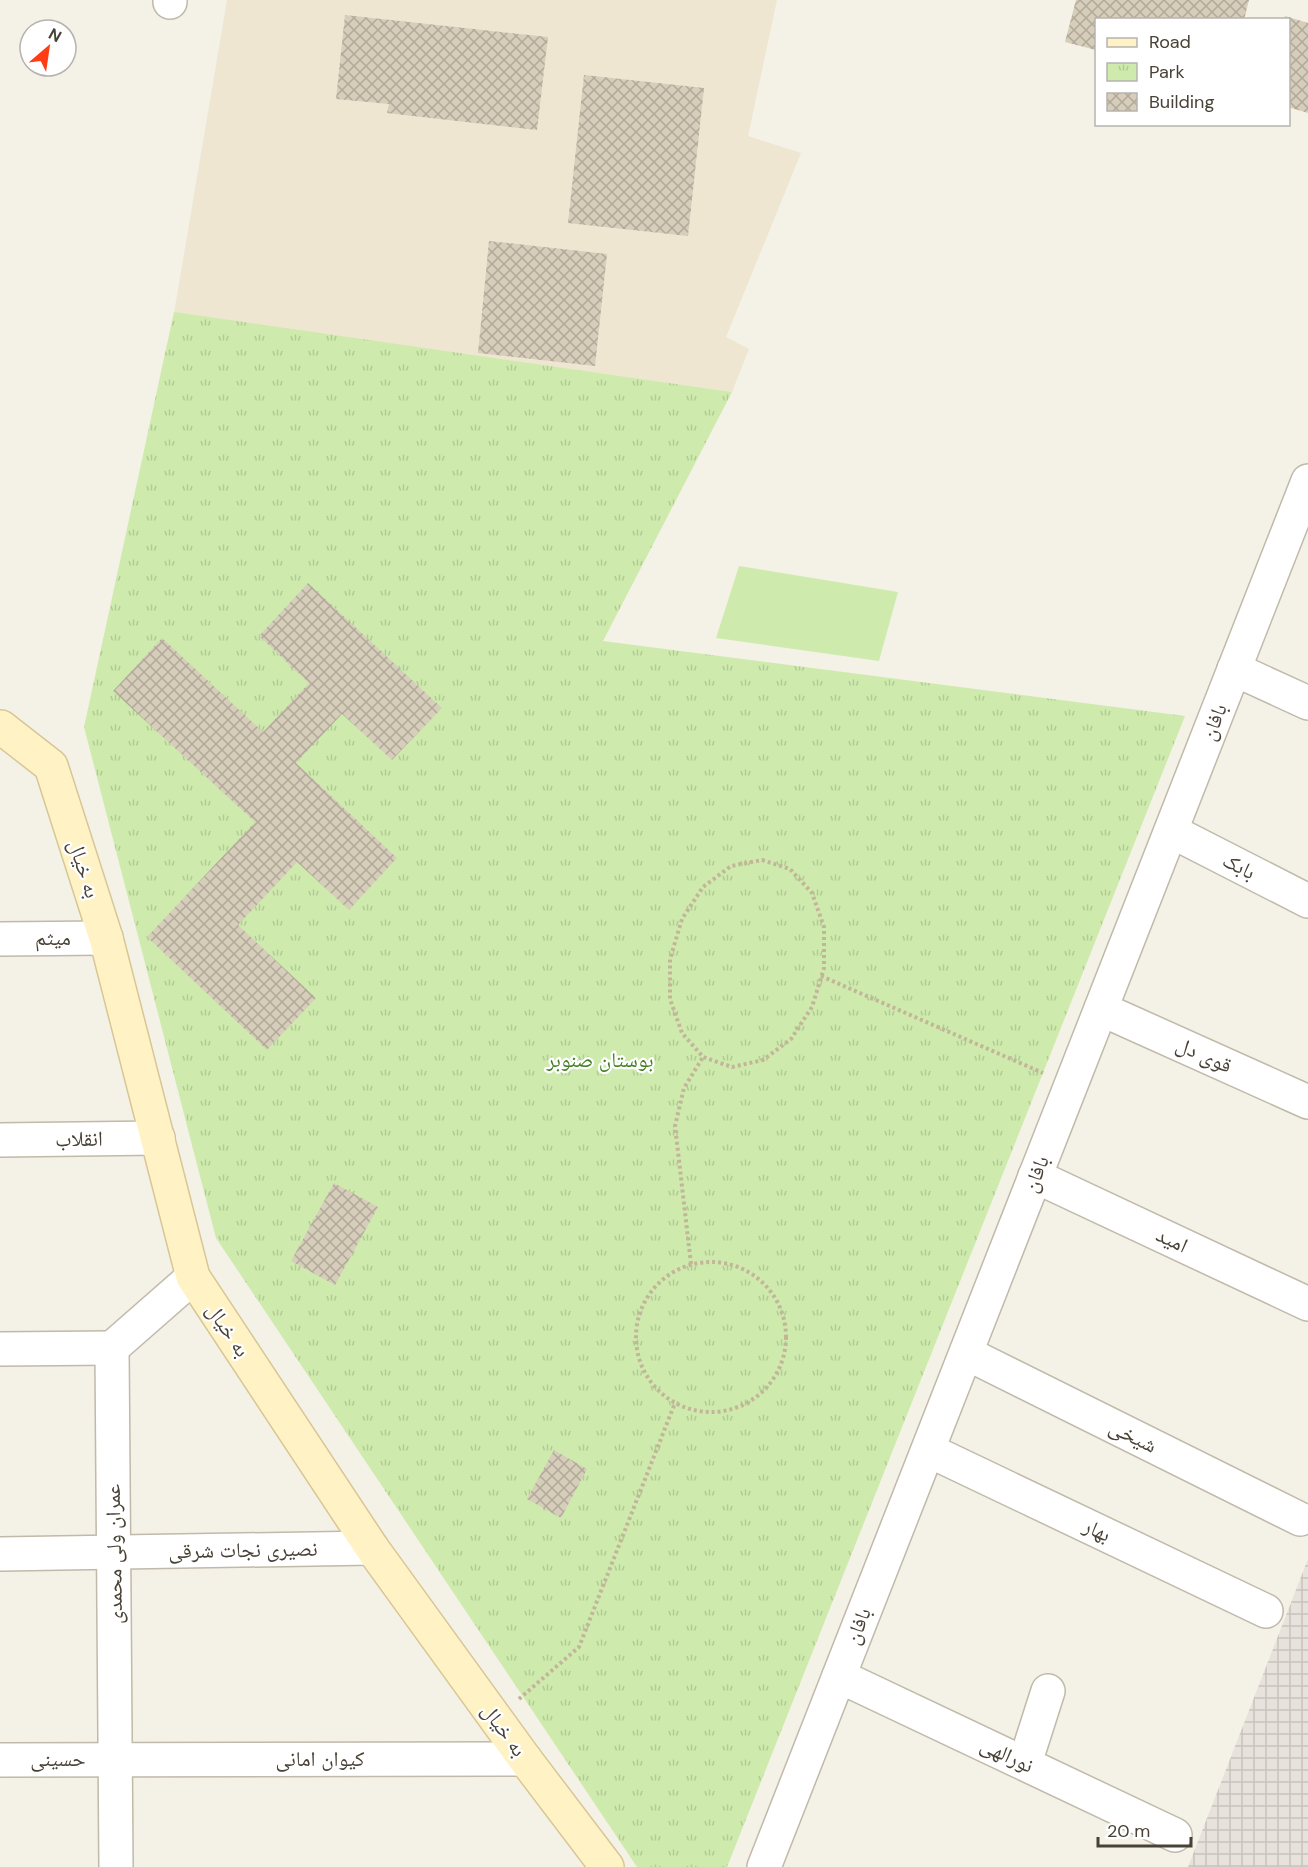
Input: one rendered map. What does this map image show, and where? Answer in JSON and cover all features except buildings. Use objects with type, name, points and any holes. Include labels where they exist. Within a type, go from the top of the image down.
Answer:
[{"type":"street","name":"بافان","points":[[764,1867],[1307,488]]},
{"type":"street","points":[[1234,669],[1308,703]]},
{"type":"street","name":"به خیال","points":[[0,727],[51,766],[106,938],[193,1277],[372,1548],[496,1720],[607,1867]]},
{"type":"street","name":"بابک","points":[[1171,831],[1308,901]]},
{"type":"street","name":"میثم","points":[[0,939],[106,938]]},
{"type":"street","name":"قوی دل","points":[[1101,1009],[1308,1102]]},
{"type":"street","name":"انقلاب","points":[[0,1140],[158,1138]]},
{"type":"street","name":"امید","points":[[1035,1176],[1308,1304]]},
{"type":"street","points":[[0,1349],[112,1348],[193,1277]]},
{"type":"street","name":"عمران ولی محمدی","points":[[112,1348],[116,1867]]},
{"type":"street","name":"شیخی","points":[[966,1353],[1300,1519]]},
{"type":"street","name":"بهار","points":[[928,1450],[1266,1611]]},
{"type":"street","name":"نصیری نجات شرقی","points":[[0,1554],[372,1548]]},
{"type":"street","name":"نورالهی","points":[[839,1676],[1175,1835]]},
{"type":"street","points":[[1024,1764],[1048,1691]]},
{"type":"street","name":"کیوان امانی","points":[[116,1760],[525,1759]]},
{"type":"street","name":"حسینی","points":[[0,1760],[116,1760]]},
{"type":"path","points":[[762,860],[790,869],[812,893],[824,927],[824,968],[821,976],[812,1008],[790,1040],[763,1060],[732,1067],[704,1057],[682,1033],[670,999],[670,959],[682,919],[703,887],[731,866],[762,860]]},
{"type":"path","points":[[821,976],[1071,1085]]},
{"type":"path","points":[[691,1264],[675,1126],[684,1088],[704,1057]]},
{"type":"path","points":[[709,1261],[727,1263],[745,1269],[774,1293],[783,1310],[787,1328],[787,1347],[782,1366],[773,1382],[760,1395],[726,1412],[691,1410],[675,1403],[649,1380],[636,1347],[636,1330],[640,1312],[648,1296],[659,1281],[691,1264],[709,1261]]},
{"type":"path","points":[[496,1720],[579,1647],[675,1403]]},
{"type":"shaded area","points":[[227,0],[777,0],[748,136],[801,153],[726,337],[749,349],[732,392],[174,313]]},
{"type":"shaded area","points":[[1308,1559],[1308,1867],[1188,1867]]},
{"type":"green space","name":"بوستان صنوبر","points":[[174,312],[732,392],[603,641],[1185,716],[727,1867],[637,1867],[216,1238],[84,727]]},
{"type":"green space","points":[[739,566],[898,592],[879,661],[716,638]]}]
